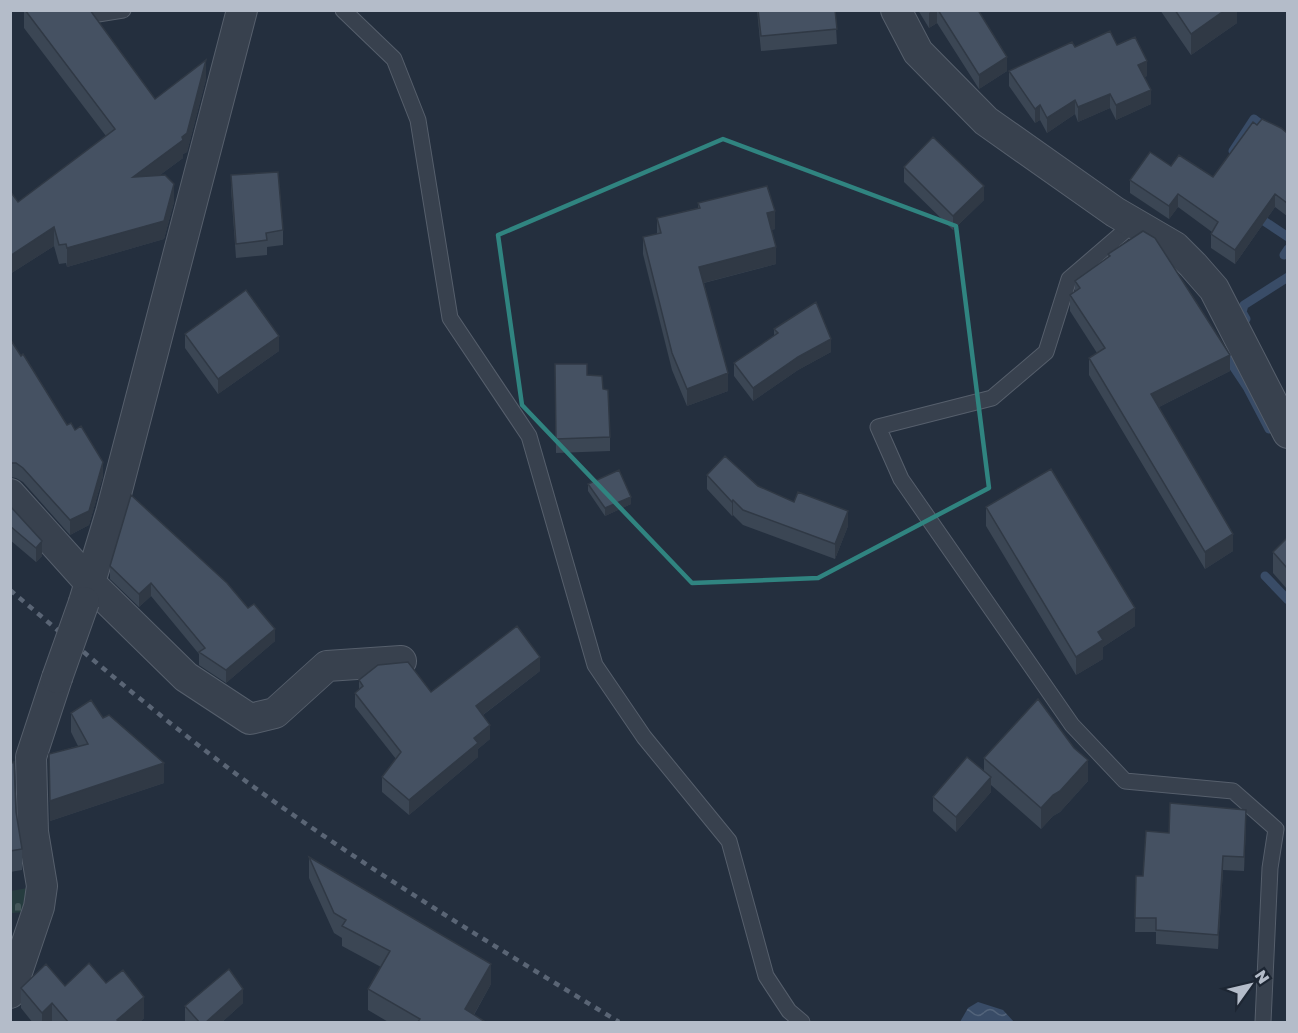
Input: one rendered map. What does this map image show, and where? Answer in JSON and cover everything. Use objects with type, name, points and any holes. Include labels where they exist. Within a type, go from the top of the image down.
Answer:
[{"type":"street","points":[[10,993],[39,907],[42,886],[33,832],[32,757],[111,513],[242,10]]},
{"type":"street","points":[[896,10],[918,52],[986,121],[1115,212],[1175,247],[1214,289],[1287,433]]},
{"type":"street","points":[[10,494],[87,592],[186,677],[250,719],[274,713],[327,666],[401,661]]},
{"type":"lane","points":[[68,10],[74,18],[123,10]]},
{"type":"lane","points":[[343,10],[394,58],[418,120],[450,318],[530,436],[596,665],[644,737],[729,841],[766,976],[789,1011],[802,1023]]},
{"type":"lane","points":[[1134,223],[1069,279],[1046,352],[992,398],[878,427],[901,479],[1072,725],[1125,781],[1233,791],[1276,829],[1270,868],[1263,1023]]},
{"type":"highlighted area","points":[[723,139],[956,226],[989,488],[818,578],[692,583],[522,405],[498,235]]},
{"type":"green space","points":[[28,888],[24,912],[11,913],[11,891]]},
{"type":"water","points":[[978,1002],[1003,1010],[1014,1022],[960,1022],[968,1008]]},
{"type":"building","points":[[25,10],[90,10],[155,99],[206,60],[187,133],[182,137],[183,140],[133,177],[165,175],[174,184],[164,221],[67,248],[66,244],[59,245],[54,227],[10,256],[10,191],[18,202],[115,129]]},
{"type":"building","points":[[758,10],[835,10],[837,29],[761,36]]},
{"type":"building","points":[[938,10],[978,10],[1007,57],[979,75]]},
{"type":"building","points":[[1175,10],[1225,10],[1191,34]]},
{"type":"building","points":[[1110,31],[1117,45],[1135,37],[1147,61],[1138,65],[1151,90],[1116,105],[1110,94],[1078,107],[1075,100],[1047,118],[1040,105],[1035,109],[1009,71],[1072,42],[1075,47]]},
{"type":"building","points":[[1262,119],[1287,133],[1287,203],[1275,194],[1235,250],[1211,234],[1218,222],[1178,194],[1169,206],[1130,180],[1150,152],[1171,166],[1179,155],[1213,177],[1253,122],[1257,125]]},
{"type":"building","points":[[933,137],[984,186],[953,216],[904,167]]},
{"type":"building","points":[[278,172],[283,230],[266,233],[267,240],[236,244],[231,175]]},
{"type":"building","points":[[767,186],[775,211],[767,213],[776,247],[699,267],[728,373],[687,389],[672,353],[643,237],[661,233],[657,218],[700,208],[698,203]]},
{"type":"building","points":[[1143,231],[1155,238],[1230,355],[1151,394],[1233,534],[1205,552],[1089,358],[1105,348],[1070,295],[1080,288],[1075,281],[1110,256],[1108,254]]},
{"type":"building","points":[[246,290],[279,336],[218,379],[185,334]]},
{"type":"building","points":[[816,302],[831,339],[798,357],[753,388],[734,363],[778,333],[774,329]]},
{"type":"building","points":[[10,339],[21,356],[23,354],[67,425],[71,423],[75,430],[81,426],[103,462],[89,511],[70,520],[23,468],[16,463],[10,463]]},
{"type":"building","points":[[555,364],[587,364],[587,375],[602,376],[603,389],[608,390],[610,437],[556,439]]},
{"type":"building","points":[[725,456],[758,486],[794,502],[798,492],[848,511],[835,544],[743,510],[733,500],[732,502],[707,475]]},
{"type":"building","points":[[1051,469],[1135,608],[1098,632],[1103,640],[1076,657],[986,507]]},
{"type":"building","points":[[619,470],[631,497],[605,508],[588,484]]},
{"type":"building","points":[[131,495],[227,583],[248,608],[254,604],[275,629],[226,670],[199,652],[205,648],[151,583],[139,594],[110,566]]},
{"type":"building","points":[[10,506],[42,541],[36,548],[10,526]]},
{"type":"building","points":[[1287,538],[1287,568],[1273,552]]},
{"type":"building","points":[[517,626],[540,657],[476,706],[490,725],[474,738],[478,743],[409,800],[382,777],[401,752],[355,693],[363,686],[359,680],[378,665],[408,662],[431,692]]},
{"type":"building","points":[[1038,699],[1074,748],[1088,760],[1041,808],[984,758]]},
{"type":"building","points":[[91,700],[103,718],[109,715],[164,763],[50,801],[49,754],[88,744],[71,713]]},
{"type":"building","points":[[10,754],[12,763],[14,762],[16,812],[22,849],[10,851]]},
{"type":"building","points":[[967,757],[991,777],[956,817],[933,797]]},
{"type":"building","points":[[1170,803],[1246,810],[1244,857],[1223,856],[1218,935],[1156,930],[1156,918],[1135,918],[1136,876],[1143,876],[1146,831],[1169,833]]},
{"type":"building","points":[[309,857],[491,964],[465,1009],[487,1023],[417,1023],[420,1019],[368,989],[390,951],[342,926],[346,920],[334,913]]},
{"type":"building","points":[[89,963],[106,983],[123,970],[144,997],[117,1020],[119,1023],[69,1023],[52,1003],[42,1013],[21,988],[46,964],[65,986]]},
{"type":"building","points":[[229,969],[243,989],[205,1023],[200,1023],[185,1006]]},
{"type":"waterway","points":[[1233,151],[1254,119],[1272,133],[1288,139]]},
{"type":"waterway","points":[[1255,215],[1288,237]]},
{"type":"waterway","points":[[1284,255],[1288,249]]},
{"type":"waterway","points":[[1246,319],[1242,312],[1244,305],[1288,277]]},
{"type":"waterway","points":[[1225,354],[1247,387],[1269,429]]},
{"type":"waterway","points":[[1265,576],[1288,600]]},
{"type":"railway","points":[[10,590],[153,709],[264,794],[419,899],[619,1022]]}]
